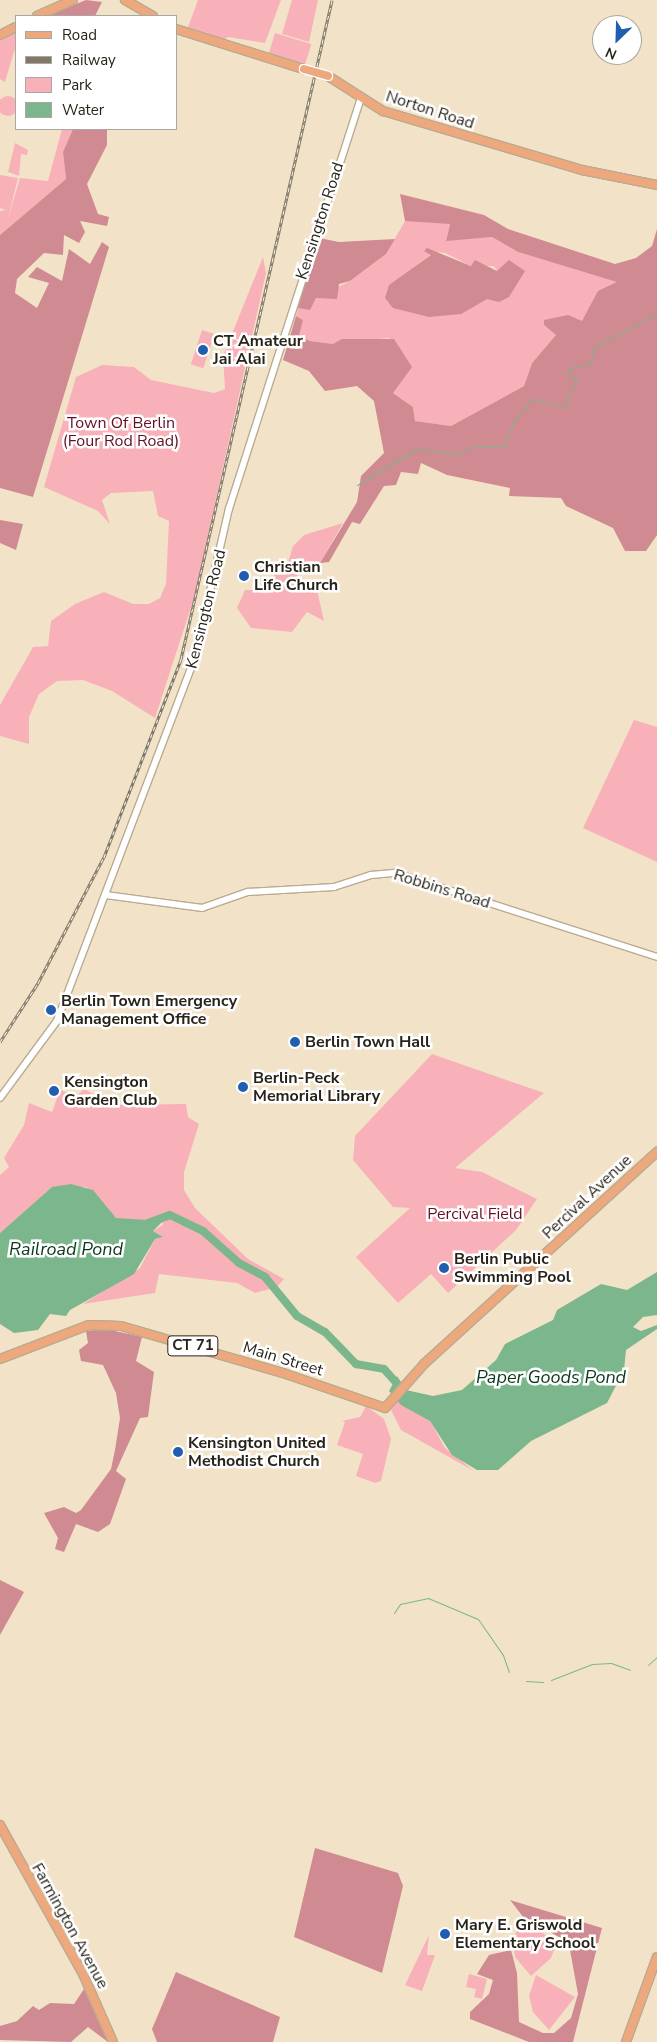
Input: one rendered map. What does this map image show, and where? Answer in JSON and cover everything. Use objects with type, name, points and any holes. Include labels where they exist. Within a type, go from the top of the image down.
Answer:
[{"type":"main road","points":[[39,15],[73,0]]},
{"type":"main road","points":[[125,0],[151,15]]},
{"type":"main road","points":[[0,35],[15,28]]},
{"type":"main road","name":"Norton Road","points":[[178,31],[328,76],[383,111],[460,135],[596,173],[657,185]]},
{"type":"main road","name":"Percival Avenue","points":[[385,1408],[404,1386],[657,1152]]},
{"type":"main road","name":"Main Street","points":[[0,1358],[89,1325],[121,1326],[283,1372],[385,1408]]},
{"type":"main road","name":"Farmington Avenue","points":[[0,1825],[83,1974],[113,2042]]},
{"type":"main road","points":[[626,2042],[657,1956]]},
{"type":"street","name":"Kensington Road","points":[[0,1098],[57,1021],[195,657],[230,509],[361,97]]},
{"type":"street","name":"Robbins Road","points":[[106,895],[202,908],[248,892],[334,887],[371,875],[396,872],[657,957]]},
{"type":"green space","points":[[198,0],[281,0],[265,43],[228,37],[222,41],[187,30]]},
{"type":"green space","points":[[292,0],[318,0],[309,42],[282,34]]},
{"type":"green space","points":[[15,33],[15,48],[5,82],[0,79],[0,41]]},
{"type":"green space","points":[[275,33],[311,44],[305,66],[268,55]]},
{"type":"green space","points":[[4,97],[15,99],[15,113],[8,116],[4,115],[-1,110],[-1,102]]},
{"type":"green space","points":[[62,130],[73,130],[63,152],[66,179],[0,235],[0,211],[6,210],[0,208],[0,175],[18,178],[8,218],[20,178],[48,181]]},
{"type":"green space","points":[[15,143],[28,150],[27,155],[21,154],[19,176],[8,172]]},
{"type":"green space","points":[[417,219],[450,224],[446,240],[492,237],[518,252],[618,282],[605,291],[582,321],[544,325],[556,335],[532,363],[524,386],[451,426],[415,421],[413,407],[392,392],[389,338],[333,344],[310,341],[299,336],[303,320],[296,316],[298,308],[310,309],[316,298],[350,281],[386,254],[405,221]],"holes":[[[424,250],[445,253],[471,266],[494,266],[497,271],[414,267],[432,254]]]},
{"type":"green space","name":"Town Of Berlin (Four Rod Road)","points":[[263,257],[266,273],[194,598],[155,718],[112,691],[83,680],[57,681],[39,694],[29,717],[29,744],[0,736],[0,705],[33,647],[48,646],[51,621],[75,604],[104,592],[133,604],[149,604],[160,598],[166,584],[169,521],[158,516],[153,491],[111,493],[102,500],[110,524],[98,511],[44,487],[76,377],[102,365],[134,367],[151,380],[214,393],[225,389],[223,356]]},
{"type":"green space","name":"CT Amateur Jai Alai","points":[[202,330],[214,334],[203,368],[191,364]]},
{"type":"green space","points":[[343,523],[320,563],[308,561],[294,580],[317,590],[324,621],[307,612],[292,632],[251,628],[237,608],[245,590],[271,590],[274,575],[286,569],[293,546],[304,535]]},
{"type":"green space","points":[[634,720],[657,727],[657,862],[583,828]]},
{"type":"green space","name":"Percival Field","points":[[432,1054],[544,1093],[455,1168],[482,1172],[537,1199],[516,1230],[448,1293],[431,1274],[398,1303],[356,1257],[410,1208],[393,1207],[353,1160],[355,1136]]},
{"type":"green space","points":[[84,1089],[114,1105],[186,1104],[188,1117],[199,1124],[184,1172],[184,1190],[195,1208],[248,1259],[284,1279],[277,1287],[255,1293],[237,1283],[159,1274],[155,1293],[83,1304],[140,1268],[155,1239],[163,1237],[153,1231],[164,1224],[152,1218],[140,1222],[116,1218],[86,1187],[52,1187],[0,1233],[0,1175],[9,1167],[4,1158],[24,1125],[29,1103],[52,1112],[60,1090],[76,1096]]},
{"type":"green space","points":[[397,1399],[428,1417],[445,1448],[474,1471],[401,1430],[391,1410]]},
{"type":"green space","points":[[366,1406],[384,1419],[391,1439],[381,1481],[375,1483],[356,1476],[363,1454],[337,1445],[345,1422],[342,1421],[360,1417]]},
{"type":"green space","points":[[520,1919],[557,1942],[551,1958],[531,1976],[515,1957],[513,1942]]},
{"type":"green space","points":[[429,1935],[427,1955],[435,1955],[422,1991],[405,1985]]},
{"type":"green space","points":[[469,1974],[487,1979],[482,1999],[474,1997],[476,1989],[466,1987]]},
{"type":"green space","points":[[536,1975],[575,1997],[549,2030],[533,2012],[529,1996]]},
{"type":"shaded area","points":[[86,0],[102,2],[96,15],[48,15]]},
{"type":"shaded area","points":[[73,130],[107,130],[107,145],[87,184],[98,214],[109,217],[107,226],[80,221],[85,232],[79,243],[64,235],[63,255],[44,253],[17,279],[15,293],[37,308],[49,283],[28,277],[37,267],[62,281],[69,249],[90,264],[102,242],[109,247],[33,497],[0,488],[0,235],[66,179],[63,152]]},
{"type":"shaded area","points":[[400,194],[484,215],[508,229],[615,264],[636,258],[652,246],[657,229],[657,535],[646,551],[625,551],[613,528],[566,506],[561,498],[509,496],[510,488],[447,475],[421,463],[418,474],[401,472],[396,485],[384,486],[360,524],[352,522],[329,562],[320,563],[357,502],[361,476],[384,453],[374,401],[357,386],[325,391],[309,371],[283,360],[296,316],[303,320],[299,336],[310,341],[333,344],[342,339],[394,339],[412,367],[393,393],[413,407],[415,421],[451,426],[524,386],[532,363],[556,335],[544,325],[544,320],[568,315],[582,321],[598,291],[617,282],[518,252],[492,237],[446,241],[450,224],[405,221]]},
{"type":"shaded area","points":[[319,238],[339,242],[395,239],[386,254],[350,281],[339,284],[337,299],[316,298],[310,310],[298,308]]},
{"type":"shaded area","points":[[427,248],[471,266],[475,260],[497,271],[509,260],[525,271],[509,297],[499,302],[487,299],[461,314],[429,317],[393,308],[385,298],[389,285],[431,255],[424,251]]},
{"type":"shaded area","points":[[0,520],[23,524],[16,550],[0,543]]},
{"type":"shaded area","points":[[106,1329],[142,1337],[136,1361],[154,1372],[148,1417],[140,1418],[116,1471],[126,1479],[110,1524],[98,1532],[76,1524],[64,1552],[55,1549],[58,1538],[44,1513],[64,1507],[76,1513],[81,1510],[111,1469],[115,1450],[120,1418],[116,1393],[103,1365],[81,1361],[79,1350],[88,1343],[86,1331]]},
{"type":"shaded area","points":[[0,1580],[24,1592],[0,1635]]},
{"type":"shaded area","points":[[315,1848],[398,1873],[403,1886],[382,1973],[294,1937]]},
{"type":"shaded area","points":[[510,1900],[602,1928],[573,2042],[529,2042],[470,2019],[470,2012],[489,1994],[493,1980],[477,1974],[489,1955],[511,1950],[517,1973],[519,2022],[543,2033],[554,2033],[571,2018],[578,1994],[570,1950],[561,1938],[524,1918]]},
{"type":"shaded area","points":[[176,1972],[280,2017],[273,2042],[157,2042],[152,2029]]},
{"type":"shaded area","points":[[84,1989],[108,2042],[88,2027],[71,2042],[0,2040],[0,2026],[17,2021],[33,2006],[39,2010],[50,2003],[74,2004]]},
{"type":"water","name":"Railroad Pond","points":[[71,1184],[93,1190],[116,1218],[163,1221],[153,1231],[163,1237],[155,1239],[134,1274],[70,1310],[66,1316],[50,1314],[38,1330],[14,1333],[0,1324],[0,1233],[52,1187]]},
{"type":"water","name":"Paper Goods Pond","points":[[657,1272],[657,1315],[643,1317],[633,1327],[641,1331],[657,1325],[657,1329],[626,1350],[624,1370],[607,1403],[531,1441],[498,1470],[477,1470],[452,1455],[430,1421],[401,1405],[389,1391],[397,1376],[406,1390],[433,1396],[462,1390],[496,1360],[505,1344],[553,1320],[557,1310],[601,1284],[627,1290]]},
{"type":"waterway","points":[[357,485],[416,449],[457,454],[475,446],[503,447],[516,418],[532,399],[566,407],[568,394],[577,380],[567,374],[570,368],[590,365],[594,348],[657,313]]},
{"type":"waterway","points":[[148,1223],[170,1215],[203,1231],[239,1263],[265,1277],[297,1316],[325,1332],[356,1364],[384,1369],[401,1388]]},
{"type":"waterway","points":[[394,1613],[400,1604],[428,1598],[478,1619],[503,1655],[509,1672]]},
{"type":"waterway","points":[[648,1665],[657,1657]]},
{"type":"waterway","points":[[551,1680],[592,1664],[611,1663],[630,1670]]},
{"type":"waterway","points":[[526,1681],[543,1682]]},
{"type":"railway","points":[[0,1042],[38,983],[104,857],[181,659],[332,0]]},
{"type":"place","name":"CT Amateur Jai Alai","points":[[203,350]]},
{"type":"place","name":"Christian Life Church","points":[[244,576]]},
{"type":"place","name":"Berlin Town Emergency Management Office","points":[[51,1010]]},
{"type":"place","name":"Berlin Town Hall","points":[[295,1042]]},
{"type":"place","name":"Berlin-Peck Memorial Library","points":[[243,1087]]},
{"type":"place","name":"Kensington Garden Club","points":[[54,1091]]},
{"type":"place","name":"Berlin Public Swimming Pool","points":[[444,1268]]},
{"type":"place","name":"Kensington United Methodist Church","points":[[178,1452]]},
{"type":"place","name":"Mary E. Griswold Elementary School","points":[[445,1934]]}]
